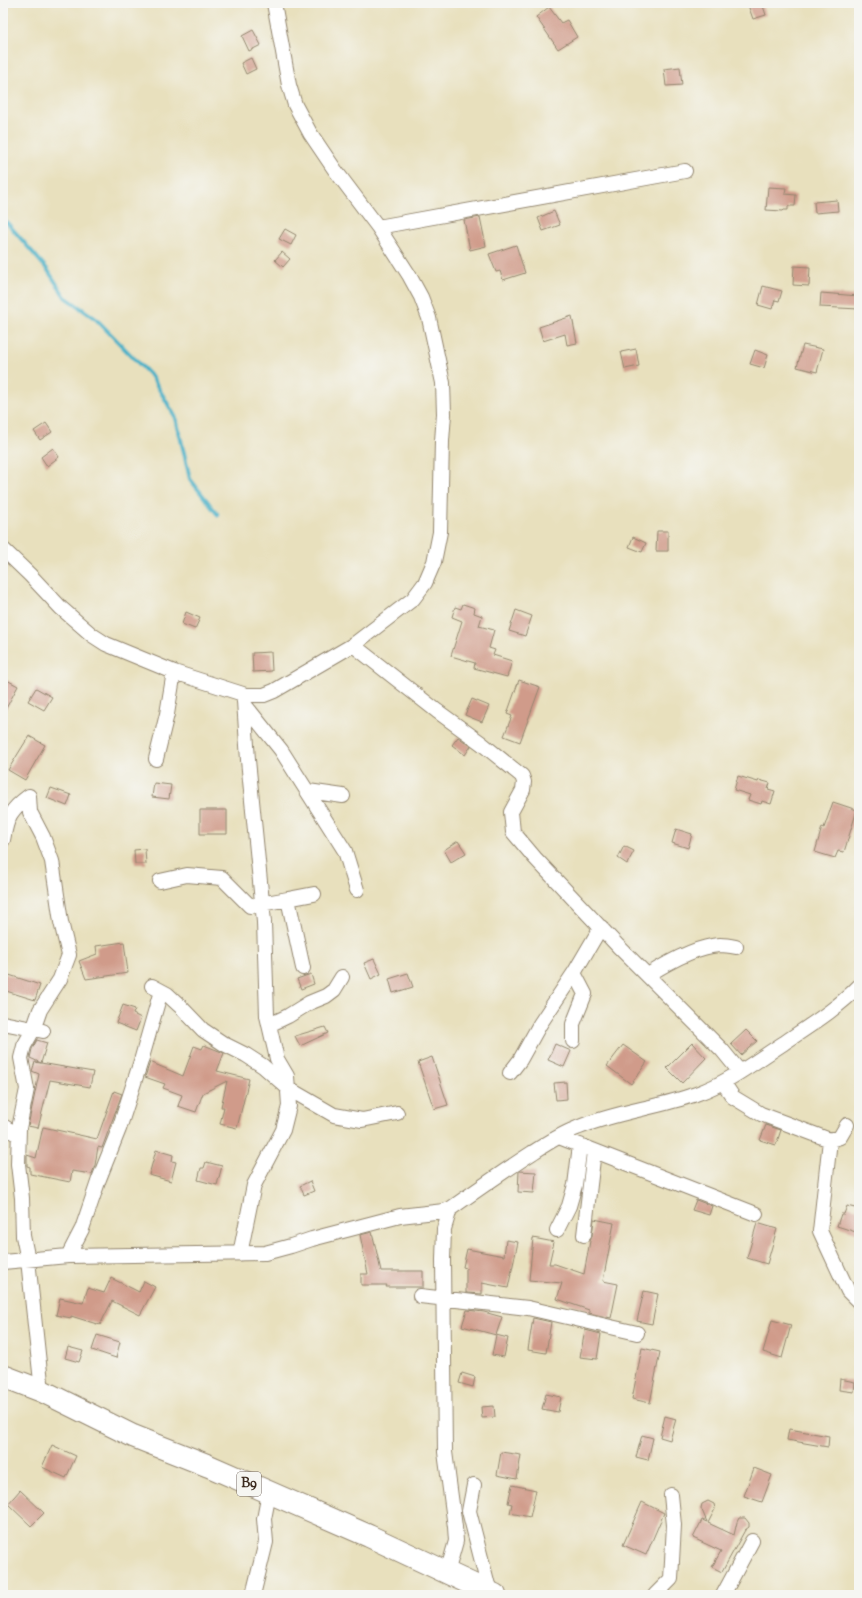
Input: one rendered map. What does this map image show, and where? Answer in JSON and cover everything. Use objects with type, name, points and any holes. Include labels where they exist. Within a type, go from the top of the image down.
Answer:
[{"type":"highway","name":"B9","points":[[4,1378],[42,1391],[134,1436],[209,1466],[369,1536],[483,1592]]},
{"type":"street","points":[[245,700],[274,691],[353,645],[413,600],[425,583],[434,562],[440,532],[444,414],[442,377],[429,318],[421,297],[409,275],[378,227],[335,170],[310,133],[295,104],[289,85],[274,3]]},
{"type":"street","points":[[378,227],[685,171]]},
{"type":"street","points":[[3,550],[30,575],[61,608],[92,635],[106,644],[245,700],[281,750],[345,851],[357,890]]},
{"type":"street","points":[[353,645],[437,711],[493,752],[522,776],[524,782],[523,790],[511,812],[513,832],[601,927],[722,1050],[740,1072]]},
{"type":"street","points":[[156,759],[167,714],[174,672]]},
{"type":"street","points":[[240,1254],[254,1185],[283,1130],[290,1106],[287,1076],[278,1059],[267,1016],[264,922],[248,760],[245,700]]},
{"type":"street","points":[[308,791],[343,796]]},
{"type":"street","points":[[3,840],[6,822],[15,807],[29,796],[30,812],[43,837],[52,861],[61,922],[69,955],[60,979],[40,1010],[38,1030],[24,1046],[21,1058],[26,1090],[18,1135],[23,1236],[28,1260],[42,1391]]},
{"type":"street","points":[[160,881],[187,875],[222,878],[250,906],[314,894]]},
{"type":"street","points":[[288,899],[303,968]]},
{"type":"street","points":[[510,1073],[520,1060],[540,1024],[574,973],[601,927]]},
{"type":"street","points":[[648,975],[665,964],[692,952],[719,945],[736,947]]},
{"type":"street","points":[[573,1042],[573,1024],[586,994],[574,973]]},
{"type":"street","points":[[269,1024],[288,1016],[309,1003],[326,996],[334,990],[342,976]]},
{"type":"street","points":[[3,1262],[68,1256],[265,1253],[400,1216],[432,1213],[450,1209],[510,1167],[575,1128],[600,1119],[696,1094],[723,1082],[812,1024],[859,986]]},
{"type":"street","points":[[68,1256],[82,1229],[99,1179],[119,1129],[141,1061],[157,988],[180,1006],[203,1030],[224,1044],[252,1058],[288,1089],[334,1115],[362,1120],[397,1113]]},
{"type":"street","points":[[3,1023],[38,1030]]},
{"type":"street","points":[[723,1082],[733,1097],[761,1114],[830,1140],[840,1137],[847,1125]]},
{"type":"street","points":[[3,1126],[18,1135]]},
{"type":"street","points":[[559,1137],[756,1214]]},
{"type":"street","points":[[830,1140],[820,1232],[848,1291],[859,1302]]},
{"type":"street","points":[[557,1230],[569,1206],[575,1185],[580,1145]]},
{"type":"street","points":[[584,1235],[594,1151]]},
{"type":"street","points":[[447,1573],[456,1541],[456,1527],[445,1452],[443,1260],[444,1228],[450,1209]]},
{"type":"street","points":[[420,1296],[528,1308],[637,1333]]},
{"type":"street","points":[[474,1485],[469,1511],[483,1592]]},
{"type":"street","points":[[253,1595],[266,1542],[264,1520],[269,1493]]},
{"type":"street","points":[[655,1595],[671,1579],[674,1525],[671,1495]]},
{"type":"street","points":[[723,1595],[752,1541]]},
{"type":"building","points":[[762,3],[766,15],[753,19],[748,5]]},
{"type":"building","points":[[549,7],[561,23],[567,20],[577,37],[558,49],[536,17]]},
{"type":"building","points":[[253,30],[261,45],[249,51],[242,36]]},
{"type":"building","points":[[251,58],[256,69],[246,74],[241,63]]},
{"type":"building","points":[[680,67],[682,85],[666,86],[664,69]]},
{"type":"building","points":[[768,187],[786,188],[785,194],[796,195],[795,206],[788,206],[788,210],[783,211],[766,210]]},
{"type":"building","points":[[837,200],[838,211],[815,213],[814,202]]},
{"type":"building","points":[[554,211],[560,225],[543,231],[538,218]]},
{"type":"building","points":[[480,217],[486,246],[470,250],[464,220]]},
{"type":"building","points":[[285,229],[296,235],[291,245],[279,239]]},
{"type":"building","points":[[516,245],[525,273],[503,280],[500,271],[496,272],[489,254]]},
{"type":"building","points":[[282,252],[290,259],[283,267],[275,260]]},
{"type":"building","points":[[794,266],[810,267],[809,286],[793,285]]},
{"type":"building","points":[[763,286],[782,291],[779,301],[775,300],[772,309],[758,305]]},
{"type":"building","points":[[821,293],[859,296],[859,309],[820,307]]},
{"type":"building","points":[[572,316],[577,343],[567,345],[565,334],[543,341],[539,327]]},
{"type":"building","points":[[803,345],[823,349],[817,372],[797,367]]},
{"type":"building","points":[[636,349],[639,366],[625,369],[621,352]]},
{"type":"building","points":[[755,350],[768,355],[764,368],[750,364]]},
{"type":"building","points":[[46,423],[52,432],[40,440],[34,431]]},
{"type":"building","points":[[53,448],[59,457],[47,466],[41,457]]},
{"type":"building","points":[[657,531],[668,531],[668,551],[656,551]]},
{"type":"building","points":[[633,537],[646,543],[642,552],[629,547]]},
{"type":"building","points":[[463,604],[475,608],[474,613],[482,616],[479,626],[494,630],[489,648],[495,650],[493,655],[512,661],[507,677],[474,668],[475,663],[451,656],[462,621],[452,617],[455,607],[461,609]]},
{"type":"building","points":[[516,610],[532,616],[525,636],[509,631]]},
{"type":"building","points":[[186,612],[200,618],[195,629],[182,624]]},
{"type":"building","points":[[271,652],[272,671],[253,672],[252,653]]},
{"type":"building","points":[[3,678],[18,686],[3,714]]},
{"type":"building","points":[[519,680],[540,687],[520,742],[504,736],[512,716],[507,714]]},
{"type":"building","points":[[36,688],[52,697],[44,710],[28,701]]},
{"type":"building","points":[[472,699],[489,706],[482,722],[465,715]]},
{"type":"building","points":[[29,736],[45,745],[25,780],[8,770]]},
{"type":"building","points":[[458,737],[471,746],[465,755],[452,745]]},
{"type":"building","points":[[738,776],[758,782],[759,780],[770,783],[768,789],[775,791],[771,804],[762,801],[761,804],[748,800],[750,795],[734,790]]},
{"type":"building","points":[[154,783],[171,785],[169,799],[152,797]]},
{"type":"building","points":[[51,788],[71,795],[67,806],[47,798]]},
{"type":"building","points":[[833,802],[857,810],[844,852],[838,851],[835,858],[815,852],[822,827],[824,828]]},
{"type":"building","points":[[200,810],[227,810],[227,834],[200,834]]},
{"type":"building","points":[[676,829],[692,834],[688,848],[672,843]]},
{"type":"building","points":[[458,841],[466,853],[451,862],[444,850]]},
{"type":"building","points":[[624,846],[634,851],[627,864],[618,858]]},
{"type":"building","points":[[145,849],[146,864],[135,864],[134,850]]},
{"type":"building","points":[[124,942],[128,973],[86,979],[79,961],[97,954],[96,946]]},
{"type":"building","points":[[374,959],[381,974],[371,979],[364,963]]},
{"type":"building","points":[[3,973],[40,985],[35,1000],[3,990]]},
{"type":"building","points":[[408,973],[413,987],[393,993],[389,979]]},
{"type":"building","points":[[311,974],[314,984],[301,989],[297,979]]},
{"type":"building","points":[[123,1005],[135,1009],[133,1014],[141,1018],[136,1031],[116,1023]]},
{"type":"building","points":[[325,1027],[328,1033],[300,1046],[295,1036]]},
{"type":"building","points":[[746,1030],[757,1041],[741,1055],[731,1044]]},
{"type":"building","points":[[37,1040],[47,1043],[41,1063],[30,1058],[32,1049]]},
{"type":"building","points":[[692,1043],[706,1058],[682,1083],[667,1068]]},
{"type":"building","points":[[555,1044],[571,1051],[564,1067],[548,1060]]},
{"type":"building","points":[[204,1045],[224,1053],[217,1071],[249,1079],[237,1128],[220,1124],[224,1107],[221,1107],[227,1081],[203,1093],[196,1112],[178,1106],[182,1095],[163,1088],[165,1084],[145,1077],[150,1062],[183,1076],[194,1046],[202,1049]]},
{"type":"building","points":[[623,1045],[647,1062],[631,1084],[607,1066]]},
{"type":"building","points":[[432,1057],[448,1105],[434,1109],[418,1062]]},
{"type":"building","points":[[35,1062],[93,1072],[90,1087],[50,1080],[38,1128],[28,1126],[39,1074],[32,1071]]},
{"type":"building","points":[[566,1082],[567,1099],[556,1100],[554,1083]]},
{"type":"building","points":[[114,1091],[122,1094],[102,1148],[98,1147],[92,1174],[72,1171],[70,1182],[30,1174],[30,1167],[27,1166],[27,1155],[36,1158],[43,1127],[97,1139]]},
{"type":"building","points":[[766,1125],[781,1130],[776,1145],[760,1140]]},
{"type":"building","points":[[156,1150],[173,1155],[172,1161],[176,1162],[171,1181],[149,1175]]},
{"type":"building","points":[[206,1162],[222,1166],[217,1185],[198,1180],[201,1168],[204,1168]]},
{"type":"building","points":[[519,1171],[536,1172],[534,1193],[518,1192]]},
{"type":"building","points":[[310,1181],[314,1191],[304,1195],[300,1186]]},
{"type":"building","points":[[696,1200],[712,1206],[709,1215],[692,1210]]},
{"type":"building","points":[[847,1206],[859,1209],[859,1233],[837,1226],[841,1214],[844,1214]]},
{"type":"building","points":[[594,1219],[614,1223],[603,1281],[618,1284],[611,1318],[589,1313],[589,1310],[557,1299],[562,1283],[529,1280],[533,1238],[554,1242],[549,1264],[555,1264],[584,1274]]},
{"type":"building","points":[[757,1223],[777,1229],[767,1264],[747,1258]]},
{"type":"building","points":[[372,1232],[381,1271],[423,1271],[423,1287],[361,1285],[361,1274],[368,1274],[360,1235]]},
{"type":"building","points":[[506,1240],[518,1242],[508,1288],[482,1283],[482,1294],[466,1293],[466,1268],[463,1267],[467,1249],[504,1256]]},
{"type":"building","points":[[111,1278],[139,1292],[144,1281],[155,1287],[140,1315],[112,1301],[100,1325],[71,1316],[71,1318],[56,1315],[60,1298],[83,1303],[88,1288],[104,1293]]},
{"type":"building","points":[[644,1291],[658,1294],[652,1324],[637,1321]]},
{"type":"building","points":[[467,1310],[484,1312],[502,1317],[496,1335],[462,1326]]},
{"type":"building","points":[[533,1318],[551,1322],[546,1353],[528,1350]]},
{"type":"building","points":[[772,1320],[791,1325],[782,1358],[763,1352]]},
{"type":"building","points":[[585,1330],[601,1334],[597,1359],[580,1357]]},
{"type":"building","points":[[97,1335],[120,1342],[116,1358],[92,1350]]},
{"type":"building","points":[[496,1335],[508,1338],[504,1357],[492,1355]]},
{"type":"building","points":[[68,1347],[83,1351],[79,1362],[65,1358]]},
{"type":"building","points":[[642,1348],[660,1352],[650,1403],[632,1399]]},
{"type":"building","points":[[462,1373],[475,1377],[473,1387],[459,1383]]},
{"type":"building","points":[[840,1379],[855,1382],[854,1392],[839,1390]]},
{"type":"building","points":[[546,1394],[561,1397],[558,1412],[542,1409]]},
{"type":"building","points":[[494,1406],[495,1417],[482,1418],[481,1407]]},
{"type":"building","points":[[665,1416],[676,1419],[670,1440],[660,1437]]},
{"type":"building","points":[[789,1429],[829,1436],[828,1447],[787,1440]]},
{"type":"building","points":[[642,1435],[653,1438],[648,1460],[636,1457]]},
{"type":"building","points":[[52,1445],[76,1456],[66,1478],[42,1467]]},
{"type":"building","points":[[501,1452],[521,1455],[517,1479],[497,1475]]},
{"type":"building","points":[[754,1468],[772,1475],[762,1502],[744,1496]]},
{"type":"building","points":[[512,1485],[536,1490],[530,1517],[510,1513],[512,1504],[508,1503]]},
{"type":"building","points":[[20,1490],[44,1513],[31,1526],[8,1504]]},
{"type":"building","points":[[708,1501],[714,1504],[715,1509],[708,1523],[734,1535],[739,1518],[745,1518],[749,1523],[749,1527],[745,1530],[722,1572],[712,1567],[721,1551],[693,1538],[702,1520],[707,1522],[701,1508],[702,1504]]},
{"type":"building","points":[[642,1502],[664,1513],[646,1555],[623,1545]]},
{"type":"waterway","points":[[3,218],[47,269],[65,297],[96,319],[152,377],[176,418],[190,479],[218,515]]}]
